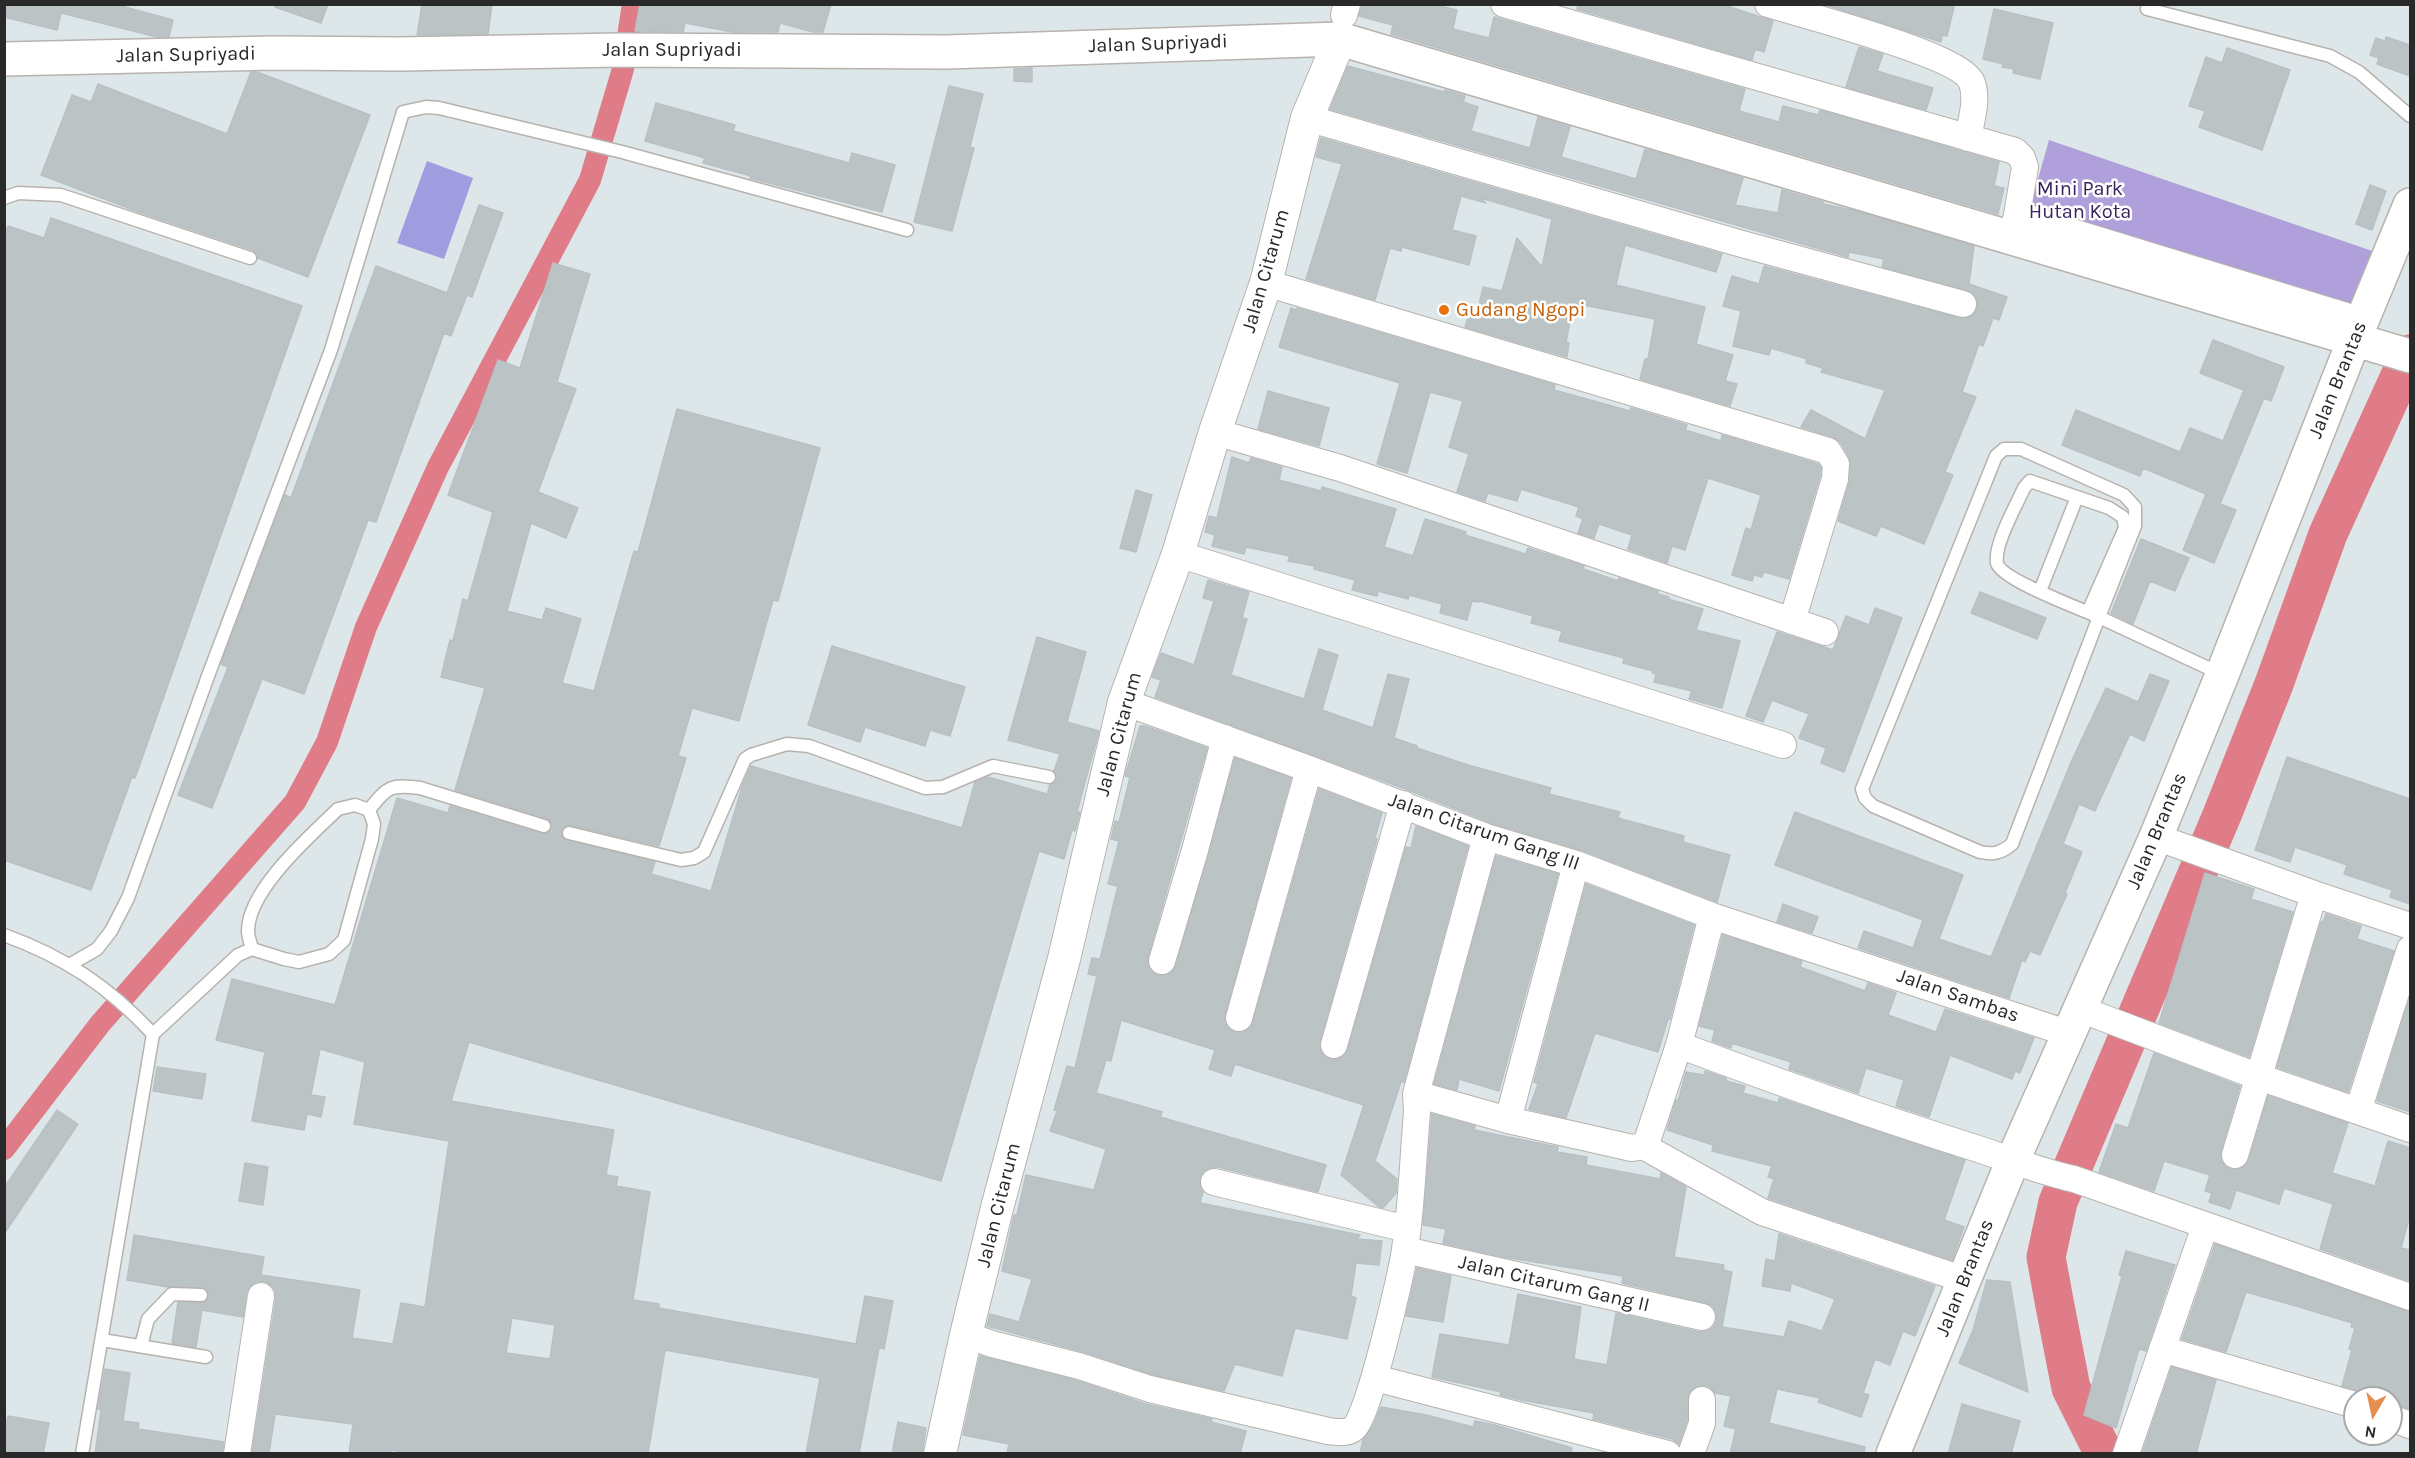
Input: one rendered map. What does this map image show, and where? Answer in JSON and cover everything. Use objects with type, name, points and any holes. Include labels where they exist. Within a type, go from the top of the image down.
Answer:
[{"type":"main road","name":"Jalan Supriyadi","points":[[4,59],[262,53],[400,54],[619,50],[947,52],[1343,21],[2365,336],[2410,356]]},
{"type":"main road","name":"Jalan Brantas","points":[[1893,1454],[1965,1280],[2028,1166],[2083,1020],[2164,840],[2222,675],[2365,336],[2410,205]]},
{"type":"street","points":[[1504,4],[2015,152],[2022,158],[2025,167],[2014,226]]},
{"type":"street","points":[[1768,4],[1920,50],[1960,69],[1972,81],[1975,98],[1968,138]]},
{"type":"street","name":"Jalan Citarum","points":[[940,1454],[966,1335],[1064,959],[1124,702],[1178,554],[1215,432],[1266,283],[1308,118],[1343,21]]},
{"type":"street","points":[[1308,118],[1742,244],[1963,304]]},
{"type":"street","points":[[1266,283],[1828,451],[1836,464],[1835,479],[1792,621]]},
{"type":"street","points":[[1215,432],[1340,468],[1825,632]]},
{"type":"street","points":[[1178,554],[1783,745]]},
{"type":"street","name":"Jalan Citarum Gang III","points":[[1124,702],[1403,804],[1486,837],[1576,864],[1712,916],[1845,959]]},
{"type":"street","points":[[1162,961],[1196,850],[1225,738]]},
{"type":"street","points":[[1239,1018],[1308,769]]},
{"type":"street","points":[[1334,1045],[1403,804]]},
{"type":"street","points":[[966,1335],[992,1344],[1079,1366],[1150,1389],[1328,1431],[1343,1432],[1354,1428],[1362,1419],[1375,1378],[1406,1239],[1417,1112],[1416,1094],[1486,837]]},
{"type":"street","points":[[2164,840],[2410,926]]},
{"type":"street","points":[[1508,1120],[1576,864]]},
{"type":"street","points":[[2235,1155],[2314,894]]},
{"type":"street","points":[[1643,1146],[1647,1141],[1679,1045],[1712,916]]},
{"type":"street","points":[[2358,1110],[2410,949]]},
{"type":"street","name":"Jalan Sambas","points":[[1845,959],[2145,1035],[2410,1129]]},
{"type":"street","points":[[1679,1045],[1852,1109],[2074,1179],[2410,1297]]},
{"type":"street","points":[[1416,1094],[1508,1120],[1632,1148],[1643,1146],[1762,1212],[1965,1280]]},
{"type":"street","name":"Jalan Citarum Gang II","points":[[1214,1182],[1406,1239],[1702,1317]]},
{"type":"street","points":[[2126,1454],[2205,1226]]},
{"type":"street","points":[[237,1454],[261,1296]]},
{"type":"street","points":[[2162,1349],[2343,1402]]},
{"type":"street","points":[[1375,1378],[1668,1454]]},
{"type":"street","points":[[1691,1454],[1702,1423],[1702,1400]]},
{"type":"lane","points":[[2147,9],[2330,56],[2360,72],[2410,116]]},
{"type":"lane","points":[[76,968],[97,950],[111,931],[128,898],[208,676],[331,350],[403,112],[426,107],[440,108],[622,152],[907,230]]},
{"type":"lane","points":[[4,198],[18,194],[61,195],[250,258]]},
{"type":"lane","points":[[2117,558],[2135,526],[2135,507],[2124,495],[2021,449],[2004,449],[1996,456],[1863,789],[1865,798],[1873,806],[1980,852],[1991,855],[2002,852],[2012,844],[2094,615],[2117,558],[2125,528],[2123,517],[2109,508],[2030,481],[2024,488],[2000,544],[1997,561],[1999,568],[2011,578],[2094,615],[2222,675]]},
{"type":"lane","points":[[2040,591],[2077,497]]},
{"type":"lane","points":[[569,833],[681,860],[694,858],[704,852],[745,759],[787,744],[809,746],[925,788],[943,787],[993,765],[1049,777]]},
{"type":"lane","points":[[369,810],[386,789],[399,785],[420,788],[544,826]]},
{"type":"lane","points":[[252,949],[248,932],[252,910],[266,884],[338,809],[355,805],[369,810]]},
{"type":"lane","points":[[82,1454],[153,1034],[238,955],[252,949],[299,962],[329,954],[344,940],[372,839],[374,824],[369,810]]},
{"type":"lane","points":[[4,935],[32,945],[76,968],[138,1017],[153,1034]]},
{"type":"lane","points":[[141,1346],[148,1319],[172,1294],[201,1295]]},
{"type":"lane","points":[[102,1340],[206,1357]]},
{"type":"green space","name":"Mini Park Hutan Kota","points":[[2049,140],[2381,254],[2350,331],[2023,232]]},
{"type":"shaded area","points":[[427,161],[473,178],[444,259],[397,243]]},
{"type":"building","points":[[4,4],[114,4],[173,20],[169,37],[157,37],[61,13],[57,30],[4,17]]},
{"type":"building","points":[[276,4],[328,4],[321,23],[275,7]]},
{"type":"building","points":[[422,4],[492,4],[488,34],[417,35]]},
{"type":"building","points":[[640,4],[831,4],[823,32],[813,32],[780,23],[778,32],[732,32],[685,23],[683,32],[635,31]]},
{"type":"building","points":[[1362,4],[1432,4],[1457,10],[1453,29],[1489,38],[1494,17],[1745,89],[1739,111],[1779,122],[1783,106],[1818,115],[1820,110],[1999,162],[1994,186],[2004,188],[1998,214],[1391,34],[1393,25],[1359,16]]},
{"type":"building","points":[[1578,4],[1721,4],[1773,21],[1764,52],[1755,49],[1752,60],[1577,9]]},
{"type":"building","points":[[1823,4],[1942,4],[1954,7],[1947,36],[1942,35],[1941,42]]},
{"type":"building","points":[[1994,9],[2053,23],[2040,79],[2013,73],[2014,69],[1983,59]]},
{"type":"building","points":[[2386,37],[2410,45],[2410,76],[2377,64],[2379,58],[2370,55],[2376,38],[2385,41]]},
{"type":"building","points":[[1859,47],[1883,54],[1877,71],[1933,88],[1926,110],[1846,87]]},
{"type":"building","points":[[2227,48],[2290,70],[2262,150],[2199,127],[2205,111],[2189,106],[2206,57],[2222,63]]},
{"type":"building","points":[[1348,66],[1465,96],[1463,102],[1478,107],[1471,131],[1530,148],[1538,117],[1570,127],[1561,157],[1636,179],[1645,149],[1743,178],[1735,205],[1778,213],[1782,190],[1823,202],[1823,204],[1852,210],[1974,246],[1969,284],[2007,297],[1999,320],[1993,318],[1983,346],[1979,344],[1962,392],[1976,397],[1945,472],[1953,475],[1924,544],[1881,526],[1876,536],[1838,521],[1850,480],[1849,457],[1841,443],[1833,437],[1801,427],[1811,410],[1865,439],[1885,390],[1821,372],[1823,368],[1806,363],[1807,359],[1771,348],[1769,355],[1733,346],[1741,311],[1723,306],[1732,276],[1759,284],[1764,266],[1959,318],[1973,315],[1977,308],[1977,300],[1973,293],[1882,267],[1884,259],[1849,252],[1848,257],[1330,109]]},
{"type":"building","points":[[1032,68],[1032,82],[1014,81],[1014,69]]},
{"type":"building","points":[[251,72],[257,72],[370,115],[308,277],[258,258],[253,250],[136,211],[41,175],[72,95],[91,102],[98,84],[227,134]]},
{"type":"building","points":[[949,86],[983,94],[970,147],[974,148],[952,231],[914,222]]},
{"type":"building","points":[[656,103],[735,125],[733,131],[849,163],[852,153],[895,165],[882,212],[750,178],[751,176],[703,163],[705,158],[645,141]]},
{"type":"building","points":[[1321,138],[1722,254],[1716,272],[1625,245],[1616,285],[1705,307],[1696,344],[1733,355],[1725,381],[1737,384],[1730,406],[1640,379],[1645,359],[1648,359],[1655,319],[1573,303],[1566,343],[1569,343],[1567,357],[1465,327],[1468,317],[1476,319],[1483,287],[1502,291],[1517,238],[1542,267],[1552,219],[1481,198],[1486,203],[1461,196],[1452,230],[1476,236],[1469,265],[1402,247],[1401,251],[1390,248],[1375,300],[1306,279],[1342,164],[1316,157]]},
{"type":"building","points":[[2370,185],[2386,191],[2372,230],[2356,224]]},
{"type":"building","points":[[479,205],[503,213],[472,297],[467,295],[451,336],[444,333],[376,522],[368,520],[304,694],[262,679],[212,808],[178,795],[228,667],[221,664],[285,495],[291,498],[376,266],[447,293]]},
{"type":"building","points":[[51,218],[302,306],[135,778],[132,777],[91,890],[4,860],[4,237],[8,226],[44,238]]},
{"type":"building","points":[[553,263],[590,274],[557,382],[576,389],[538,492],[578,508],[566,538],[531,523],[507,611],[542,620],[546,608],[581,619],[562,683],[594,691],[634,551],[638,552],[677,409],[820,448],[778,601],[773,600],[739,721],[692,708],[678,756],[686,758],[659,846],[570,825],[563,827],[561,831],[564,839],[655,862],[651,874],[711,891],[742,787],[751,766],[962,828],[975,782],[988,777],[1047,794],[1050,785],[1057,779],[1054,771],[1060,754],[1008,740],[1037,637],[1086,652],[1067,722],[1099,731],[1077,812],[1080,812],[1075,831],[1072,830],[1064,859],[1039,851],[941,1181],[469,1042],[451,1101],[614,1130],[606,1175],[618,1177],[616,1186],[650,1192],[633,1300],[659,1304],[659,1308],[856,1344],[865,1296],[893,1301],[884,1349],[879,1348],[859,1454],[806,1454],[820,1378],[665,1350],[648,1454],[414,1454],[391,1450],[390,1454],[349,1454],[353,1424],[275,1414],[269,1454],[252,1454],[276,1298],[275,1290],[264,1281],[250,1286],[246,1294],[243,1317],[202,1310],[196,1347],[172,1343],[178,1302],[204,1302],[209,1296],[206,1288],[168,1287],[127,1280],[134,1235],[264,1257],[261,1275],[360,1290],[352,1338],[393,1344],[401,1303],[425,1307],[449,1141],[354,1124],[365,1062],[320,1049],[311,1095],[325,1097],[321,1117],[307,1114],[304,1130],[252,1121],[265,1052],[216,1040],[232,979],[335,1005],[397,798],[448,813],[450,806],[542,834],[552,829],[552,824],[546,818],[455,790],[485,688],[441,677],[463,599],[468,601],[493,512],[448,495],[498,360],[520,368]],"holes":[[[512,1318],[555,1325],[550,1359],[506,1353]]]},
{"type":"building","points":[[1291,308],[1555,385],[1554,390],[1630,411],[1631,408],[1687,425],[1685,430],[1721,441],[1722,435],[1818,464],[1821,468],[1820,476],[1789,579],[1764,572],[1762,577],[1754,575],[1752,581],[1732,575],[1746,528],[1751,530],[1761,495],[1708,478],[1685,550],[1672,546],[1667,563],[1628,549],[1632,535],[1599,524],[1594,538],[1578,533],[1583,519],[1576,516],[1579,507],[1521,489],[1517,501],[1488,493],[1485,501],[1457,492],[1469,454],[1449,447],[1463,401],[1430,392],[1407,473],[1377,464],[1400,383],[1279,347]]},
{"type":"building","points":[[2213,340],[2284,367],[2271,401],[2264,398],[2220,504],[2236,510],[2214,563],[2183,550],[2206,494],[2143,468],[2140,476],[2062,445],[2076,410],[2180,452],[2190,428],[2223,441],[2244,390],[2200,373]]},
{"type":"building","points":[[1268,391],[1329,408],[1319,446],[1258,429]]},
{"type":"building","points":[[1232,457],[1249,463],[1251,458],[1282,467],[1279,480],[1321,491],[1322,487],[1396,509],[1384,547],[1413,556],[1425,519],[1466,532],[1465,535],[1526,554],[1528,548],[1584,566],[1583,569],[1658,591],[1658,594],[1669,597],[1668,599],[1703,609],[1696,630],[1740,641],[1722,708],[1689,699],[1692,691],[1654,682],[1656,674],[1652,673],[1653,671],[1623,663],[1624,658],[1559,641],[1562,631],[1531,623],[1533,616],[1480,601],[1472,601],[1467,620],[1440,613],[1442,604],[1409,595],[1408,599],[1378,591],[1377,596],[1352,590],[1355,580],[1314,569],[1315,566],[1288,561],[1290,556],[1246,547],[1244,554],[1212,546],[1215,535],[1205,532],[1209,516],[1217,518]]},
{"type":"building","points":[[1136,490],[1152,495],[1136,552],[1120,548]]},
{"type":"building","points":[[2141,539],[2189,558],[2175,591],[2150,581],[2133,624],[2111,613]]},
{"type":"building","points":[[1208,580],[1249,592],[1242,618],[1247,619],[1231,675],[1304,699],[1319,649],[1338,655],[1322,710],[1373,728],[1388,674],[1409,679],[1394,738],[1468,765],[1551,788],[1549,794],[1620,812],[1618,818],[1684,836],[1683,842],[1730,855],[1717,902],[1581,850],[1491,823],[1155,697],[1161,680],[1152,677],[1161,653],[1194,665],[1214,601],[1203,598]]},
{"type":"building","points":[[1980,592],[2046,618],[2037,639],[1971,613]]},
{"type":"building","points":[[1875,608],[1902,618],[1844,772],[1821,763],[1826,748],[1799,738],[1809,714],[1772,700],[1763,722],[1746,716],[1777,632],[1833,650],[1846,616],[1869,625]]},
{"type":"building","points":[[832,646],[965,687],[950,736],[930,730],[925,746],[865,727],[860,742],[808,725]]},
{"type":"building","points":[[2150,674],[2169,681],[2144,741],[2130,734],[2095,811],[2079,804],[2063,844],[2082,852],[2065,893],[2067,894],[2040,955],[2030,951],[2025,962],[2022,960],[2009,998],[1858,948],[1864,931],[1913,948],[1923,920],[1775,865],[1795,812],[1963,875],[1939,939],[1991,957],[2072,760],[2106,688],[2138,702]]},
{"type":"building","points":[[1140,726],[1207,748],[1148,957],[1148,965],[1157,975],[1166,975],[1173,971],[1176,965],[1235,758],[1291,778],[1225,1014],[1228,1028],[1234,1032],[1243,1032],[1250,1028],[1253,1022],[1319,789],[1382,813],[1375,838],[1377,839],[1320,1041],[1320,1049],[1329,1059],[1338,1059],[1345,1055],[1348,1049],[1406,847],[1411,848],[1416,826],[1468,846],[1404,1082],[1401,1082],[1375,1161],[1397,1179],[1396,1193],[1383,1208],[1341,1175],[1364,1105],[1235,1064],[1231,1076],[1209,1069],[1215,1050],[1121,1020],[1111,1061],[1106,1060],[1096,1093],[1162,1112],[1160,1117],[1326,1165],[1318,1192],[1218,1167],[1209,1168],[1200,1178],[1203,1192],[1200,1203],[1360,1235],[1357,1239],[1382,1241],[1379,1265],[1356,1263],[1351,1296],[1356,1298],[1347,1339],[1295,1328],[1282,1376],[1235,1364],[1224,1391],[1154,1375],[1084,1352],[987,1326],[990,1314],[1019,1322],[1032,1279],[1002,1271],[1014,1215],[1017,1215],[1026,1175],[1094,1190],[1106,1149],[1050,1131],[1067,1066],[1075,1068],[1097,976],[1088,974],[1092,958],[1100,959],[1118,886],[1108,884],[1119,841],[1111,839],[1115,821],[1119,822],[1130,777],[1125,776]]},
{"type":"building","points":[[2287,757],[2410,799],[2410,904],[2390,897],[2392,890],[2344,874],[2347,865],[2295,847],[2290,862],[2255,850]]},
{"type":"building","points":[[1496,856],[1558,874],[1499,1091],[1459,1079],[1457,1090],[1434,1084]]},
{"type":"building","points":[[2205,873],[2254,889],[2251,899],[2293,912],[2249,1057],[2159,1023]]},
{"type":"building","points":[[1586,884],[1694,925],[1670,1019],[1668,1019],[1658,1052],[1595,1033],[1566,1118],[1529,1109],[1538,1084],[1534,1082]]},
{"type":"building","points":[[1783,904],[1818,917],[1812,933],[1777,922]]},
{"type":"building","points":[[2326,914],[2361,926],[2357,939],[2394,951],[2348,1092],[2277,1067],[2321,922]]},
{"type":"building","points":[[1723,935],[1802,961],[1800,967],[1865,991],[1868,983],[1896,993],[1888,1015],[1936,1032],[1945,1009],[2034,1038],[2020,1073],[2015,1071],[2012,1079],[1950,1055],[1929,1117],[1896,1106],[1904,1080],[1866,1068],[1858,1093],[1789,1069],[1791,1062],[1732,1043],[1731,1048],[1712,1041],[1715,1030],[1699,1026]]},
{"type":"building","points":[[2410,997],[2410,1112],[2377,1101]]},
{"type":"building","points":[[2154,1053],[2240,1086],[2221,1151],[2221,1159],[2230,1169],[2239,1169],[2249,1160],[2268,1096],[2348,1123],[2332,1173],[2375,1186],[2388,1141],[2410,1148],[2410,1215],[2401,1248],[2410,1250],[2410,1281],[2320,1249],[2333,1204],[2284,1188],[2279,1204],[2236,1190],[2230,1209],[2209,1202],[2212,1193],[2205,1191],[2210,1175],[2164,1161],[2154,1191],[2099,1172],[2116,1124],[2128,1128]]},
{"type":"building","points":[[157,1067],[206,1074],[202,1099],[153,1091]]},
{"type":"building","points":[[1705,1071],[1726,1078],[1726,1081],[1745,1086],[1743,1093],[1778,1103],[1779,1098],[1965,1160],[1944,1220],[1964,1227],[1952,1260],[1768,1198],[1774,1179],[1768,1177],[1772,1166],[1712,1151],[1713,1145],[1667,1130],[1686,1072],[1704,1075]]},
{"type":"building","points":[[57,1110],[78,1124],[4,1234],[4,1188]]},
{"type":"building","points":[[1432,1114],[1475,1126],[1474,1130],[1558,1147],[1557,1152],[1587,1157],[1586,1165],[1660,1179],[1661,1173],[1686,1187],[1674,1257],[1724,1265],[1723,1270],[1732,1272],[1722,1327],[1784,1337],[1789,1321],[1822,1331],[1835,1299],[1791,1283],[1790,1291],[1762,1286],[1766,1259],[1775,1261],[1779,1234],[1935,1286],[1915,1336],[1903,1331],[1890,1365],[1875,1359],[1863,1393],[1869,1395],[1861,1417],[1818,1402],[1820,1398],[1777,1389],[1769,1423],[1865,1447],[1864,1454],[1730,1454],[1736,1429],[1724,1426],[1731,1396],[1715,1393],[1710,1387],[1703,1385],[1695,1387],[1689,1393],[1687,1420],[1679,1444],[1672,1439],[1593,1419],[1594,1413],[1521,1400],[1500,1395],[1501,1392],[1432,1377],[1440,1334],[1509,1345],[1518,1294],[1581,1307],[1574,1359],[1607,1365],[1616,1313],[1699,1332],[1713,1328],[1717,1320],[1713,1306],[1622,1283],[1623,1276],[1503,1257],[1443,1243],[1446,1229],[1423,1225]]},
{"type":"building","points":[[245,1163],[268,1167],[263,1205],[239,1201]]},
{"type":"building","points":[[2215,1244],[2410,1312],[2410,1409],[2403,1407],[2403,1386],[2342,1386],[2352,1350],[2349,1349],[2355,1328],[2351,1327],[2352,1323],[2246,1292],[2226,1352],[2182,1339]]},
{"type":"building","points":[[2126,1251],[2175,1265],[2146,1351],[2139,1349],[2116,1428],[2084,1415],[2122,1276],[2119,1275]]},
{"type":"building","points":[[1417,1268],[1451,1276],[1443,1322],[1406,1316]]},
{"type":"building","points":[[1987,1280],[2010,1282],[2028,1392],[1959,1363],[1973,1330]]},
{"type":"building","points":[[980,1356],[1075,1380],[1146,1404],[1212,1419],[1211,1422],[1246,1431],[1240,1454],[1007,1454],[1009,1444],[963,1435]]},
{"type":"building","points":[[2172,1367],[2216,1380],[2196,1454],[2142,1454]]},
{"type":"building","points":[[105,1369],[130,1373],[123,1421],[139,1423],[138,1429],[224,1442],[222,1454],[95,1454],[101,1410],[98,1409]]},
{"type":"building","points":[[1962,1404],[2020,1421],[2011,1454],[1948,1454]]},
{"type":"building","points":[[1381,1407],[1473,1427],[1475,1421],[1495,1425],[1572,1448],[1571,1454],[1360,1454],[1363,1440],[1373,1426]]},
{"type":"building","points":[[8,1416],[49,1423],[43,1454],[4,1454],[4,1420],[7,1421]]},
{"type":"building","points":[[898,1422],[926,1428],[922,1454],[892,1454]]},
{"type":"waterway","points":[[4,1149],[100,1024],[295,802],[327,742],[366,627],[438,467],[590,180],[623,69],[633,4]]},
{"type":"waterway","points":[[2104,1454],[2071,1388],[2046,1257],[2058,1202],[2222,815],[2274,684],[2328,534],[2410,354]]},
{"type":"place","name":"Gudang Ngopi","points":[[1444,310]]}]
